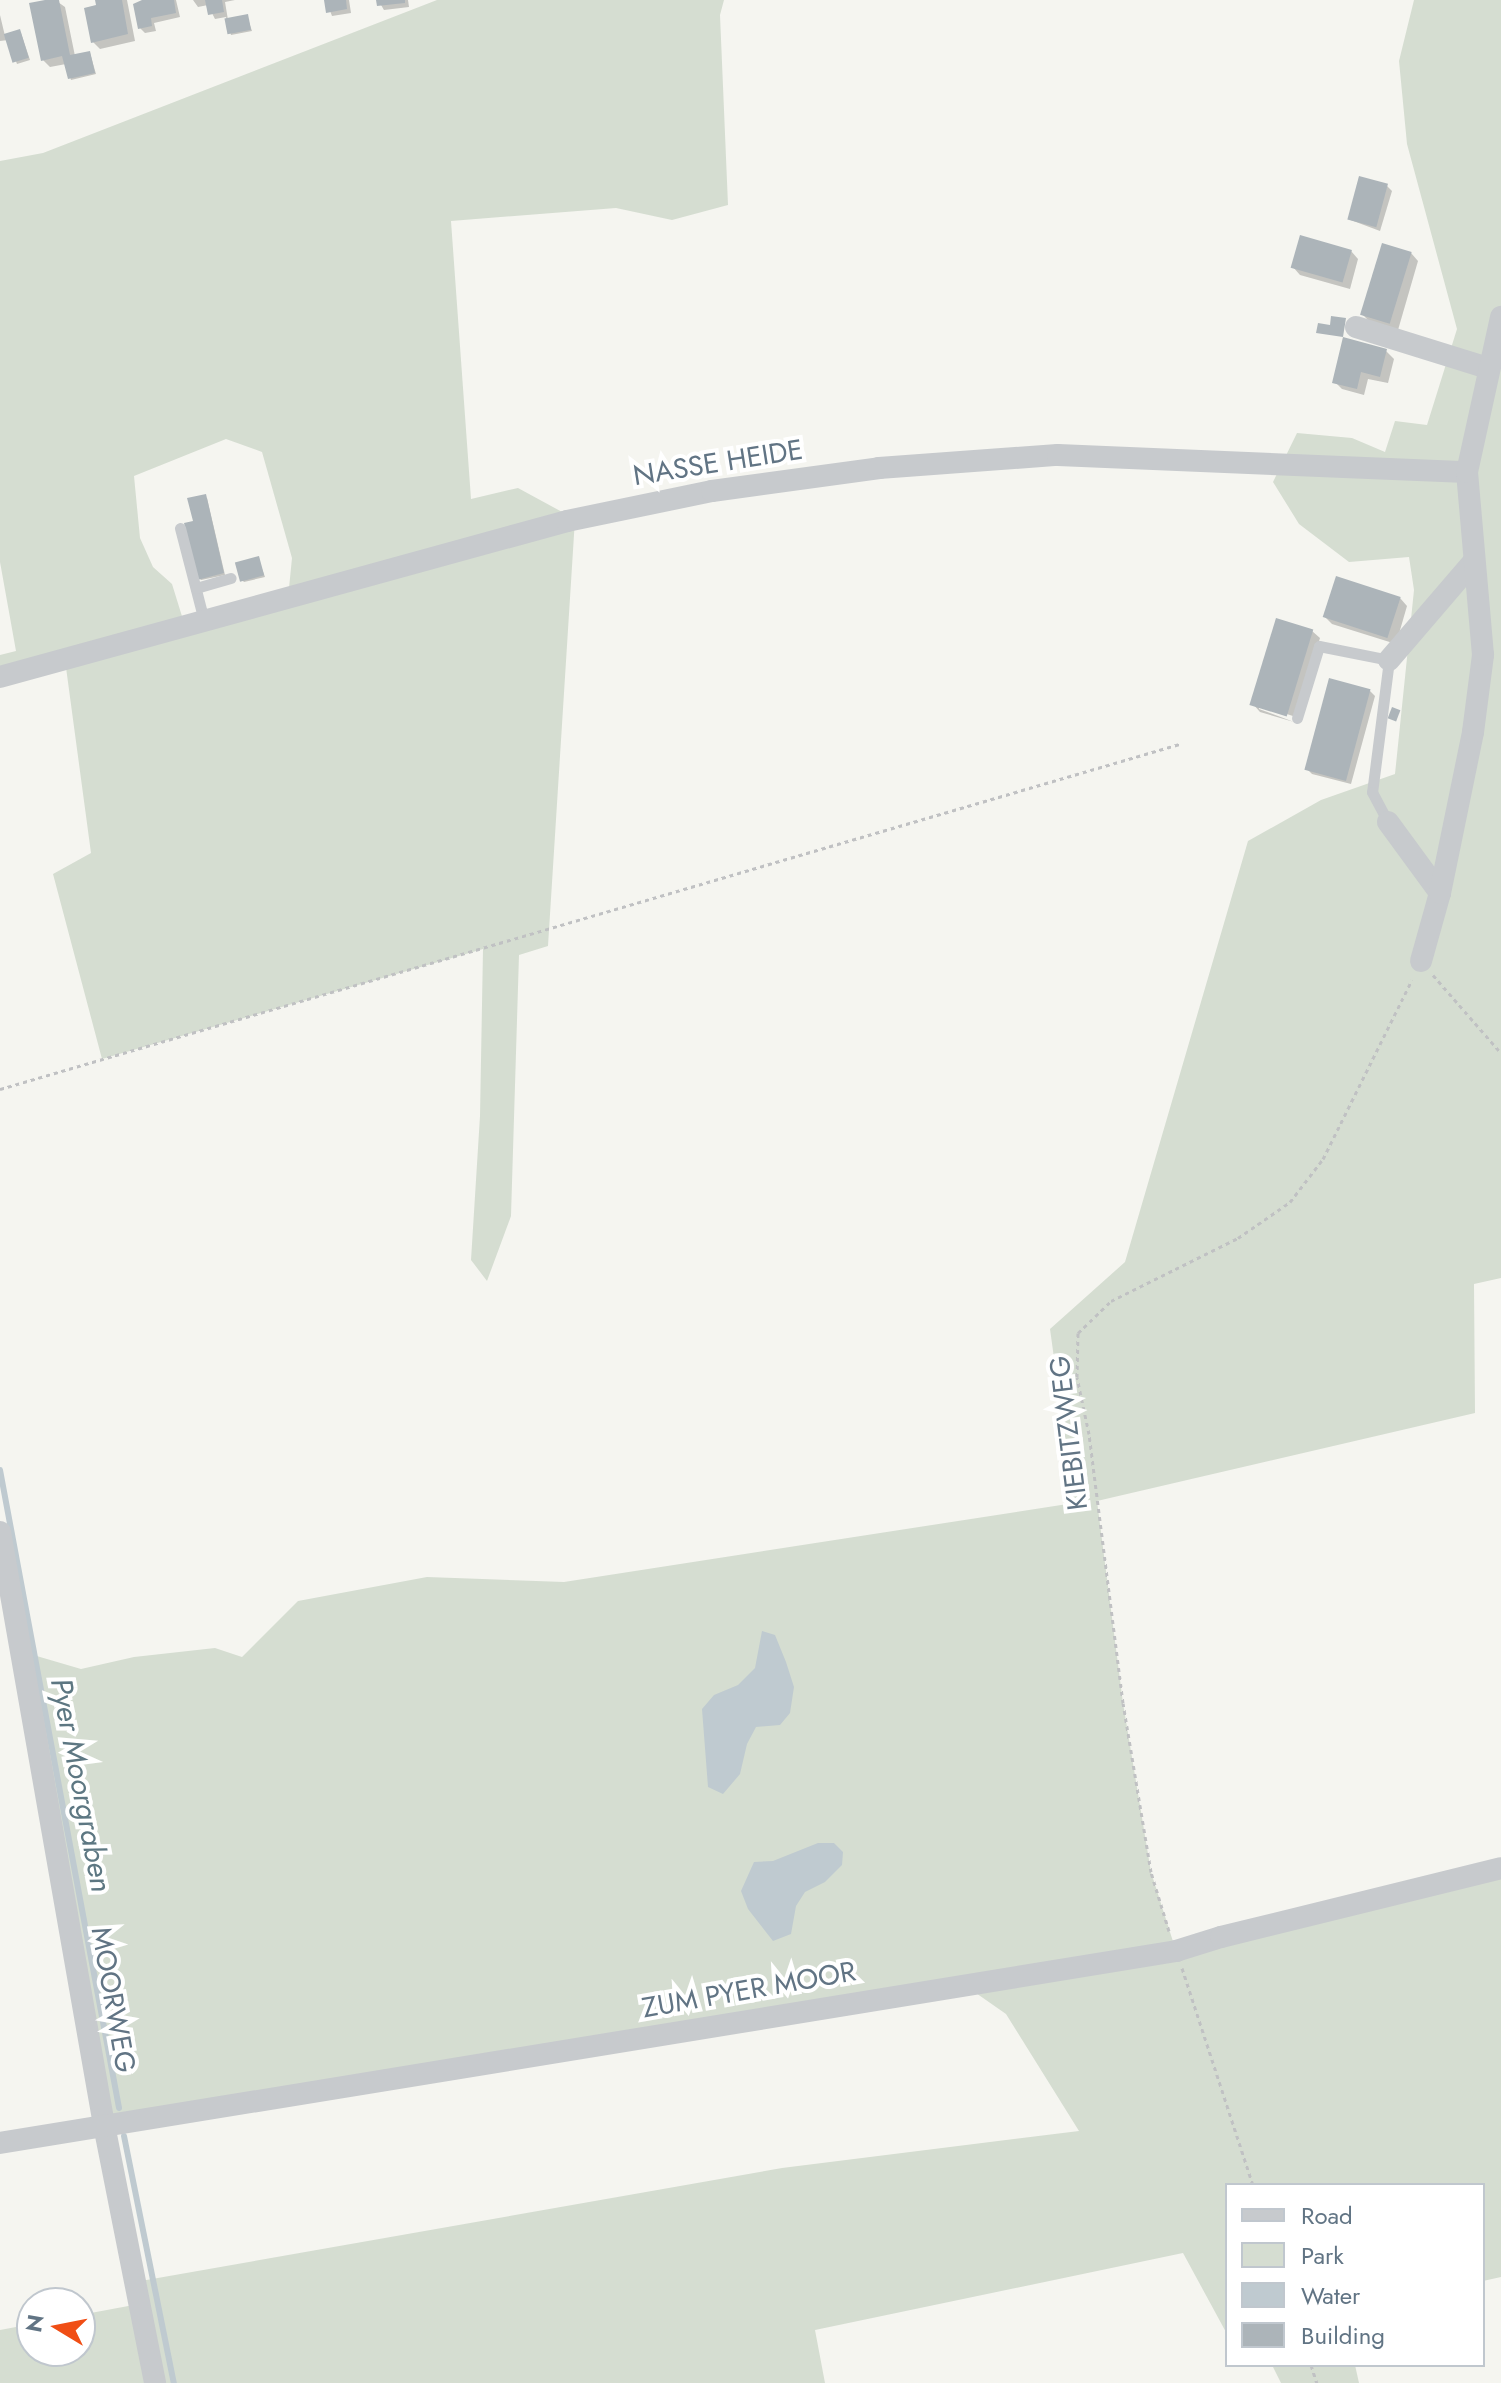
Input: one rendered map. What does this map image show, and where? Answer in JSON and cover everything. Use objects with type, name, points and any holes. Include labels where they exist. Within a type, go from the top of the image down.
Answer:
[{"type":"street","points":[[1421,961],[1440,893],[1473,732],[1483,655],[1467,472],[1501,317]]},
{"type":"street","points":[[1356,327],[1488,368]]},
{"type":"street","name":"NASSE HEIDE","points":[[0,677],[567,521],[712,491],[879,468],[1058,455],[1467,472]]},
{"type":"street","points":[[1389,660],[1474,561]]},
{"type":"street","points":[[1388,822],[1440,893]]},
{"type":"street","name":"MOORWEG","points":[[0,1532],[104,2125],[155,2383]]},
{"type":"street","name":"ZUM PYER MOOR","points":[[0,2143],[1176,1951],[1221,1937],[1501,1868]]},
{"type":"lane","points":[[180,528],[204,621]]},
{"type":"lane","points":[[196,588],[231,578]]},
{"type":"lane","points":[[1297,718],[1319,646],[1389,660],[1372,792],[1388,822]]},
{"type":"path","points":[[0,1089],[1180,744]]},
{"type":"path","points":[[1421,961],[1501,1053]]},
{"type":"path","name":"KIEBITZWEG","points":[[1252,2183],[1151,1872],[1126,1719],[1089,1434],[1077,1377],[1078,1333],[1111,1301],[1238,1238],[1290,1202],[1323,1159],[1421,961]]},
{"type":"green space","points":[[437,0],[724,0],[720,15],[728,205],[672,220],[616,208],[451,221],[471,499],[518,488],[575,519],[548,946],[519,955],[511,1216],[487,1281],[471,1260],[480,1116],[483,949],[102,1059],[53,874],[91,853],[65,660],[0,677],[0,655],[16,651],[0,562],[0,161],[43,153]],"holes":[[[226,439],[262,452],[292,558],[288,598],[185,626],[172,584],[153,567],[140,538],[134,476]]]},
{"type":"green space","points":[[1414,0],[1501,0],[1501,1278],[1474,1284],[1475,1413],[1097,1501],[1123,1703],[1151,1872],[1176,1951],[1501,1868],[1501,2277],[1485,2281],[1485,2183],[1225,2183],[1225,2330],[1183,2253],[815,2330],[825,2383],[0,2383],[0,2330],[16,2327],[16,2367],[96,2367],[96,2312],[139,2304],[135,2282],[782,2168],[1079,2131],[1006,2014],[963,1984],[104,2125],[23,1652],[81,1669],[134,1657],[215,1648],[242,1657],[298,1601],[427,1577],[564,1582],[1074,1503],[1050,1329],[1125,1262],[1248,841],[1321,800],[1395,774],[1414,590],[1409,557],[1349,562],[1299,524],[1273,482],[1297,433],[1352,438],[1385,452],[1395,421],[1427,425],[1457,329],[1407,144],[1399,61]]},
{"type":"green space","points":[[1273,2367],[1355,2367],[1359,2383],[1281,2383]]},
{"type":"water","points":[[762,1631],[775,1635],[786,1662],[794,1687],[790,1713],[780,1725],[756,1727],[747,1744],[740,1774],[723,1794],[708,1787],[702,1709],[714,1695],[738,1685],[755,1668]]},
{"type":"water","points":[[818,1843],[834,1843],[843,1852],[842,1865],[825,1882],[805,1892],[796,1906],[791,1934],[773,1941],[748,1909],[741,1891],[754,1862],[773,1861]]},
{"type":"building","points":[[59,0],[70,55],[90,51],[95,73],[68,79],[62,56],[41,61],[29,3]]},
{"type":"building","points":[[95,0],[122,0],[128,34],[91,43],[84,8],[96,5]]},
{"type":"building","points":[[142,0],[174,0],[176,13],[151,18],[152,26],[138,29],[133,4]]},
{"type":"building","points":[[205,0],[222,0],[224,12],[208,15]]},
{"type":"building","points":[[324,0],[346,0],[347,9],[326,13]]},
{"type":"building","points":[[376,0],[405,0],[405,3],[377,6]]},
{"type":"building","points":[[248,14],[251,30],[227,34],[224,19]]},
{"type":"building","points":[[20,29],[29,58],[13,63],[4,34]]},
{"type":"building","points":[[1359,176],[1388,184],[1376,227],[1347,219]]},
{"type":"building","points":[[1300,235],[1352,250],[1343,283],[1291,268]]},
{"type":"building","points":[[1382,243],[1412,252],[1390,324],[1360,315]]},
{"type":"building","points":[[1331,316],[1346,318],[1343,337],[1316,333],[1318,323],[1330,325]]},
{"type":"building","points":[[1343,337],[1387,349],[1380,377],[1361,372],[1357,389],[1332,383]]},
{"type":"building","points":[[206,494],[224,573],[197,580],[184,523],[193,521],[187,498]]},
{"type":"building","points":[[259,556],[264,575],[240,582],[235,562]]},
{"type":"building","points":[[1336,576],[1401,597],[1387,638],[1323,617]]},
{"type":"building","points":[[1276,618],[1313,629],[1287,716],[1249,705]]},
{"type":"building","points":[[1329,678],[1371,689],[1346,781],[1304,770]]},
{"type":"building","points":[[1392,707],[1400,710],[1396,721],[1388,718]]},
{"type":"waterway","name":"Pyer Moorgraben","points":[[0,1470],[119,2108]]},
{"type":"waterway","name":"Pyer Moorgraben","points":[[124,2136],[174,2383]]}]
